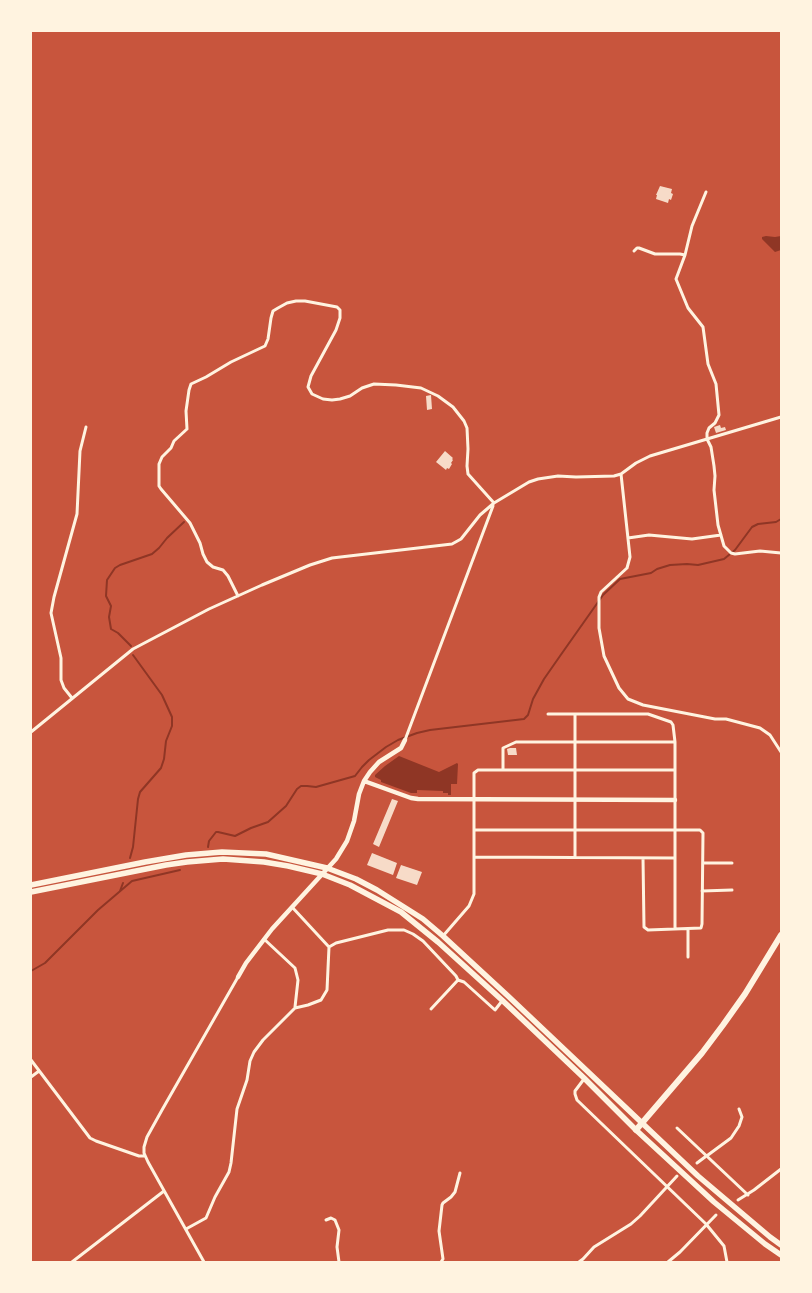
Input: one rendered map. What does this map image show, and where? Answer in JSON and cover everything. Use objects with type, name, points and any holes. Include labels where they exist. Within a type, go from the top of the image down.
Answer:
[{"type":"highway","points":[[31,885],[186,855],[238,852],[266,854],[327,868],[356,879],[377,890],[423,920],[443,936],[698,1176],[781,1245]]},
{"type":"highway","points":[[31,892],[146,869],[223,859],[264,862],[322,874],[350,885],[401,912],[438,942],[734,1220],[781,1255]]},
{"type":"highway","points":[[636,1130],[702,1053],[723,1025],[745,994],[781,935]]},
{"type":"street","points":[[706,192],[692,226],[685,255],[676,279],[688,308],[703,327],[708,364],[716,384],[719,415],[715,423],[709,428],[707,439],[711,447],[714,466],[715,506],[720,535],[725,548],[733,554],[752,551],[781,553]]},
{"type":"street","points":[[634,251],[639,248],[655,254],[685,255]]},
{"type":"street","points":[[238,596],[228,576],[222,570],[213,567],[207,562],[190,523],[160,490],[159,464],[174,441],[187,429],[186,411],[191,384],[265,346],[272,314],[278,308],[287,304],[305,301],[336,307],[340,310],[340,318],[336,330],[311,376],[308,387],[312,394],[324,399],[340,399],[374,384],[420,388],[438,396],[453,407],[464,421],[467,428],[468,474],[494,503]]},
{"type":"street","points":[[31,732],[133,649],[167,630],[238,596],[310,565],[332,558],[452,544],[461,539],[480,515],[494,503],[522,486],[538,479],[558,476],[576,478],[614,476],[621,474],[650,456],[781,417]]},
{"type":"street","points":[[72,698],[64,688],[61,680],[62,664],[51,613],[77,514],[80,451],[86,427]]},
{"type":"street","points":[[621,474],[630,557],[626,568],[599,597],[600,628],[604,656],[620,688],[628,699],[642,704],[715,720],[726,719],[760,728],[770,734],[781,752]]},
{"type":"street","points":[[204,1262],[145,1156],[144,1147],[246,963],[292,906],[336,858],[347,841],[364,781],[379,762],[400,748],[405,740],[494,503]]},
{"type":"street","points":[[628,538],[650,536],[692,539],[720,535]]},
{"type":"street","points":[[548,714],[651,714],[672,723],[675,742],[675,929]]},
{"type":"street","points":[[575,714],[576,857]]},
{"type":"street","points":[[503,770],[503,748],[516,742],[675,742]]},
{"type":"street","points":[[443,936],[469,906],[474,894],[474,773],[478,770],[675,770]]},
{"type":"street","points":[[364,781],[418,799],[675,800]]},
{"type":"street","points":[[474,830],[700,830],[703,833],[702,926],[700,929],[648,930],[644,927],[643,858]]},
{"type":"street","points":[[474,857],[675,858]]},
{"type":"street","points":[[703,863],[732,862]]},
{"type":"street","points":[[702,891],[732,890]]},
{"type":"street","points":[[186,1229],[206,1218],[229,1172],[232,1163],[237,1109],[254,1052],[263,1040],[295,1008],[321,1000],[327,990],[329,947],[292,906]]},
{"type":"street","points":[[688,929],[688,957]]},
{"type":"street","points":[[329,947],[336,943],[388,930],[404,930],[423,941],[458,980],[464,982],[495,1010],[503,1001]]},
{"type":"street","points":[[264,939],[295,968],[298,980],[295,1008]]},
{"type":"street","points":[[431,1009],[458,980]]},
{"type":"street","points":[[31,1060],[90,1138],[139,1156],[145,1156]]},
{"type":"street","points":[[31,1078],[39,1071]]},
{"type":"street","points":[[584,1078],[575,1091],[576,1097],[706,1224],[724,1246],[727,1262]]},
{"type":"street","points":[[696,1163],[731,1138],[740,1126],[742,1117],[739,1109]]},
{"type":"street","points":[[677,1128],[748,1194]]},
{"type":"street","points":[[738,1200],[781,1169]]},
{"type":"street","points":[[441,1262],[443,1259],[439,1231],[442,1203],[455,1192],[460,1173]]},
{"type":"street","points":[[579,1262],[594,1247],[631,1224],[678,1176]]},
{"type":"street","points":[[72,1262],[164,1191]]},
{"type":"street","points":[[668,1262],[716,1215]]},
{"type":"street","points":[[326,1220],[331,1218],[335,1220],[339,1230],[337,1247],[340,1262]]},
{"type":"shaded area","points":[[781,236],[781,250],[775,252],[762,239],[762,237]]},
{"type":"shaded area","points":[[399,756],[439,772],[457,763],[457,784],[451,784],[451,795],[443,793],[443,791],[417,790],[417,793],[411,793],[381,782],[381,780],[375,777],[385,766]]},
{"type":"building","points":[[660,186],[672,189],[671,193],[673,194],[668,203],[656,199]]},
{"type":"building","points":[[431,395],[432,409],[427,410],[426,396]]},
{"type":"building","points":[[720,425],[721,428],[725,427],[726,430],[716,433],[714,427]]},
{"type":"building","points":[[445,451],[453,458],[452,464],[446,470],[436,462]]},
{"type":"building","points":[[516,748],[517,755],[508,755],[507,749]]},
{"type":"building","points":[[392,799],[398,801],[379,847],[373,844]]},
{"type":"building","points":[[372,853],[397,863],[393,875],[367,865]]},
{"type":"building","points":[[401,865],[422,872],[417,885],[396,878]]},
{"type":"waterway","points":[[208,847],[209,841],[216,832],[235,836],[268,822],[286,806],[301,786],[316,787],[355,776],[369,760],[398,740],[430,730],[524,719],[528,715],[533,699],[544,679],[603,595],[620,579],[651,573],[670,565],[698,565],[724,559],[735,550],[752,527],[758,524],[776,522],[781,519]]},
{"type":"waterway","points":[[131,646],[111,629],[109,617],[111,606],[106,596],[107,580],[115,568],[120,565],[152,554],[184,522]]},
{"type":"waterway","points":[[130,858],[140,792],[161,768],[166,741],[172,726],[172,717],[162,695],[133,655]]},
{"type":"waterway","points":[[31,971],[45,963],[98,910],[132,881],[180,870]]},
{"type":"waterway","points":[[120,891],[123,883]]}]
